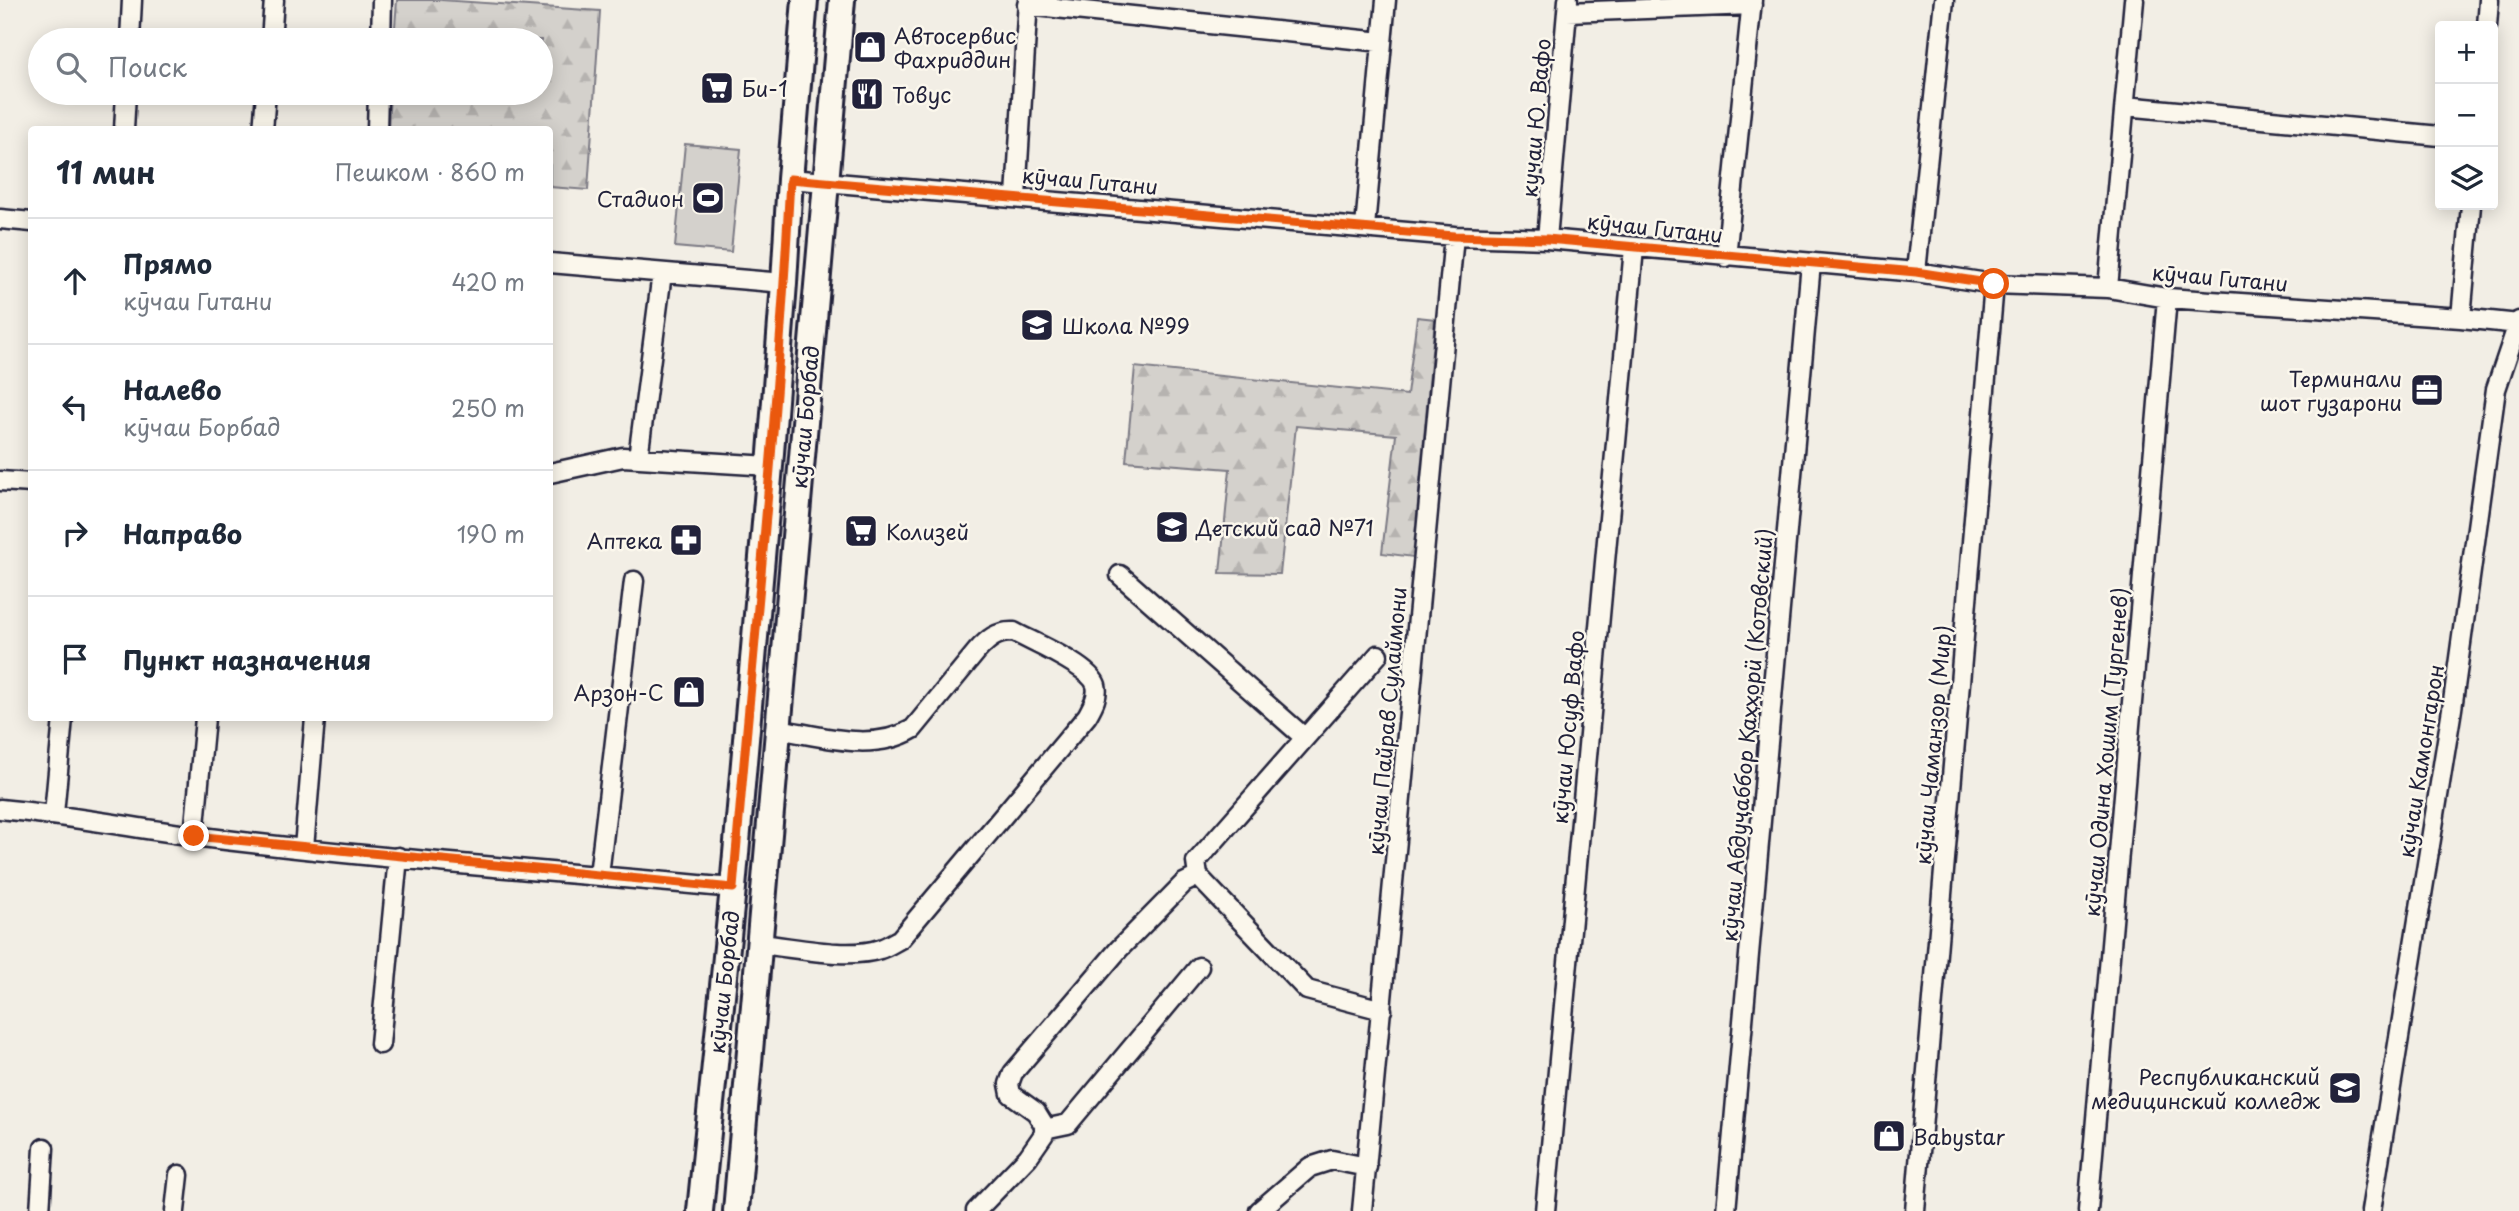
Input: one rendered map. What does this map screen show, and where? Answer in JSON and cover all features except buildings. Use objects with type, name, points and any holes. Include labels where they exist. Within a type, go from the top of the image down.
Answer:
[{"type":"main road","name":"кӯчаи Борбад","points":[[700,1211],[733,888],[770,466],[805,0]]},
{"type":"main road","name":"кӯчаи Борбад","points":[[736,1211],[842,0]]},
{"type":"street","points":[[131,28],[132,0]]},
{"type":"street","points":[[272,28],[274,0]]},
{"type":"street","points":[[381,28],[382,0]]},
{"type":"street","points":[[1365,227],[1386,0]]},
{"type":"street","points":[[1916,272],[1944,0]]},
{"type":"street","points":[[2108,288],[2134,0]]},
{"type":"street","points":[[2487,21],[2489,0]]},
{"type":"street","points":[[1568,6],[1752,2],[1726,257]]},
{"type":"street","points":[[1016,197],[1028,3],[1382,42]]},
{"type":"street","name":"кучаи Ю. Вафо","points":[[1547,239],[1568,6]]},
{"type":"street","points":[[124,126],[126,105]]},
{"type":"street","points":[[263,126],[265,105]]},
{"type":"street","points":[[377,126],[378,105]]},
{"type":"street","points":[[2125,106],[2435,136]]},
{"type":"street","name":"кӯчаи Гитани","points":[[790,179],[1454,236],[1547,239],[1916,272],[1994,284],[2108,288],[2167,298],[2518,323]]},
{"type":"street","points":[[2461,318],[2471,210]]},
{"type":"street","points":[[0,219],[28,222]]},
{"type":"street","name":"кӯчаи Пайрав Сулаймони","points":[[1362,1211],[1454,236]]},
{"type":"street","name":"кӯчаи Юсуф Вафо","points":[[1545,1211],[1634,248]]},
{"type":"street","points":[[553,263],[784,283]]},
{"type":"street","name":"кӯчаи Абдуҷаббор Қаҳҳорӣ (Котовский)","points":[[1726,1211],[1811,264]]},
{"type":"street","points":[[638,458],[662,272]]},
{"type":"street","name":"кӯчаи Чаманзор (Мир)","points":[[1915,1211],[1994,284]]},
{"type":"street","name":"кӯчаи Одина Хошим (Тургенев)","points":[[2088,1211],[2167,298]]},
{"type":"street","name":"кӯчаи Камонгарон","points":[[2371,1211],[2452,709],[2496,389],[2518,323]]},
{"type":"street","points":[[553,472],[623,457],[770,466]]},
{"type":"street","points":[[0,481],[28,483]]},
{"type":"street","points":[[1120,575],[1305,738]]},
{"type":"street","points":[[599,875],[634,581]]},
{"type":"street","points":[[759,944],[837,952],[866,952],[900,939],[1087,716],[1094,704],[1096,688],[1090,676],[1080,667],[1014,632],[1004,632],[988,639],[913,729],[899,737],[868,742],[777,729]]},
{"type":"street","points":[[1378,655],[1196,862],[1198,876],[1307,989],[1382,1010]]},
{"type":"street","points":[[54,814],[63,721]]},
{"type":"street","points":[[194,836],[205,721]]},
{"type":"street","points":[[304,848],[314,721]]},
{"type":"street","points":[[0,809],[304,848],[733,888]]},
{"type":"street","points":[[380,1044],[398,857]]},
{"type":"street","points":[[976,1211],[1032,1151],[1044,1134],[1041,1118],[1036,1111],[1011,1094],[1009,1084],[1013,1073],[1119,949],[1184,883],[1198,876]]},
{"type":"street","points":[[1044,1129],[1068,1124],[1199,967]]},
{"type":"street","points":[[40,1211],[44,1149]]},
{"type":"street","points":[[1259,1211],[1310,1167],[1332,1160],[1367,1167]]},
{"type":"street","points":[[175,1211],[179,1175]]},
{"type":"green space","points":[[397,0],[441,0],[600,11],[588,190],[553,187],[553,126],[388,126],[389,105],[553,105],[553,28],[395,28]]},
{"type":"green space","name":"Стадион","points":[[685,144],[741,149],[731,252],[675,247]]},
{"type":"green space","points":[[1417,317],[1435,319],[1413,557],[1382,553],[1396,435],[1296,426],[1280,574],[1220,573],[1230,469],[1126,461],[1135,367],[1407,395]]},
{"type":"place","name":"Автосервис Фахриддин","points":[[870,47]]},
{"type":"place","name":"Би-1","points":[[717,88]]},
{"type":"place","name":"Товус","points":[[867,94]]},
{"type":"place","name":"Стадион","points":[[708,198]]},
{"type":"place","name":"Школа №99","points":[[1037,325]]},
{"type":"place","name":"Терминали шот гузарони","points":[[2427,390]]},
{"type":"place","name":"Детский сад №71","points":[[1172,527]]},
{"type":"place","name":"Колизей","points":[[861,531]]},
{"type":"place","name":"Аптека","points":[[686,540]]},
{"type":"place","name":"Арзон-С","points":[[689,692]]},
{"type":"place","name":"Республиканский медицинский колледж","points":[[2345,1088]]},
{"type":"place","name":"Babystar","points":[[1889,1136]]},
{"type":"route","points":[[194,836],[733,888],[770,466],[790,179],[1454,236],[1547,239],[1916,272],[1994,284]]}]
